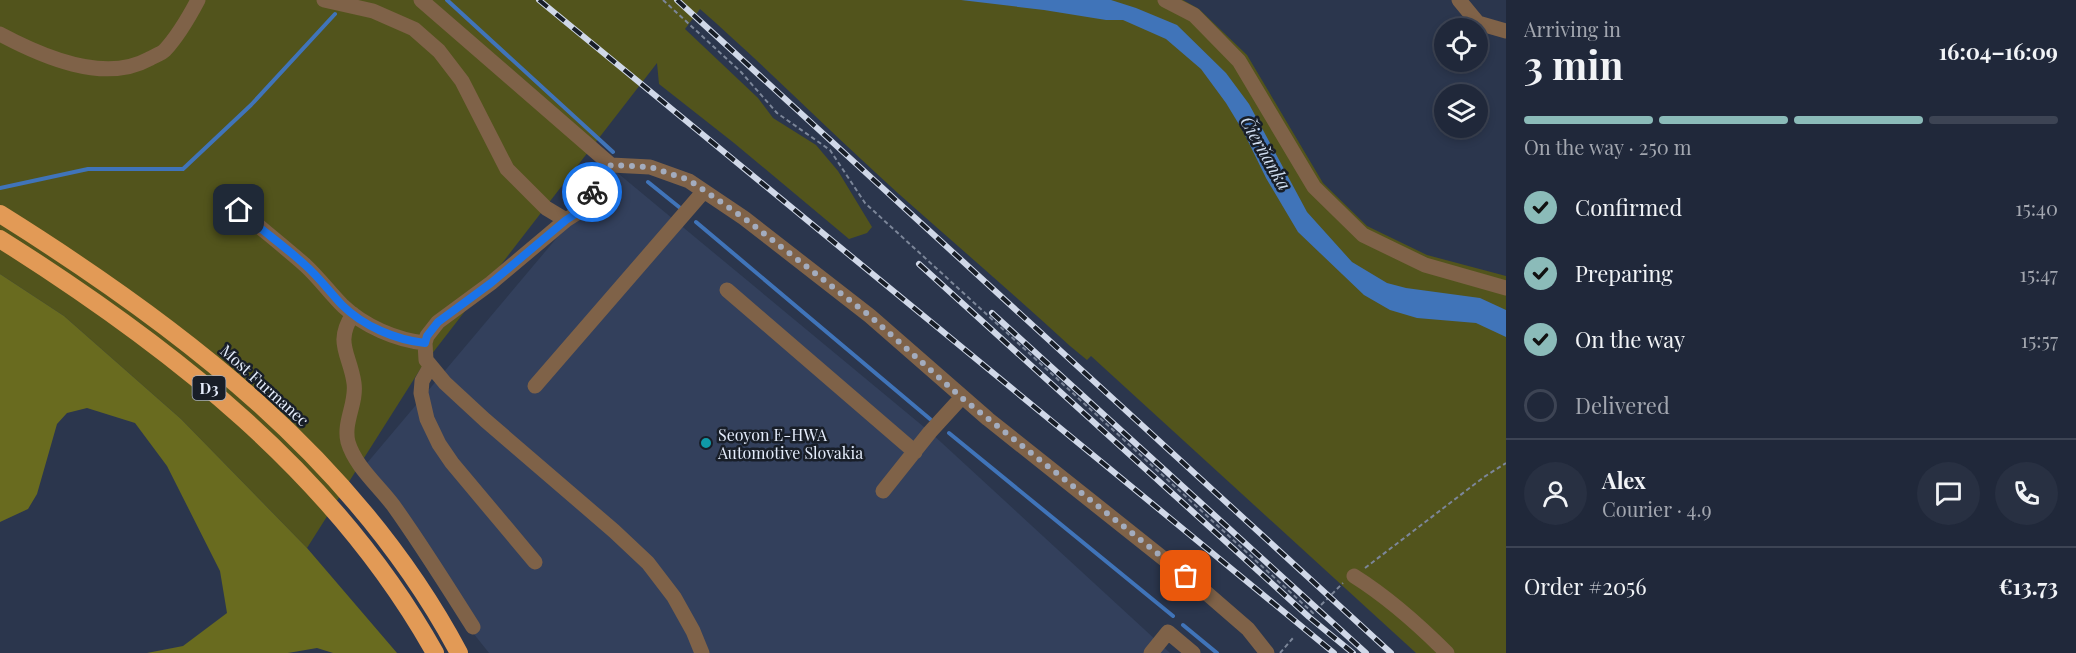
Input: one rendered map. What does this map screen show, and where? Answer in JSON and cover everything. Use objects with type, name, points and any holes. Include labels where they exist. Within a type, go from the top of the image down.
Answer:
[{"type":"highway","name":"Most Furmanec","points":[[0,214],[62,252],[144,309],[207,358],[282,424],[327,468],[402,560],[456,646]]},
{"type":"highway","name":"D3","points":[[0,239],[133,328],[185,368],[224,401],[310,482],[385,573],[435,653]]},
{"type":"street","points":[[0,34],[21,46],[84,68],[117,69],[142,63],[164,51],[198,0]]},
{"type":"street","points":[[324,0],[373,11],[414,29],[439,51],[462,81],[507,169],[546,208],[566,220]]},
{"type":"street","points":[[421,0],[611,165],[650,167],[689,180],[744,218],[870,316],[962,398],[1228,610],[1248,629],[1267,653]]},
{"type":"street","points":[[1165,0],[1194,15],[1239,61],[1314,188],[1364,235],[1425,265],[1506,288]]},
{"type":"street","points":[[1459,0],[1478,23],[1506,31]]},
{"type":"street","points":[[611,165],[577,213],[491,283],[438,322],[427,336],[426,360],[430,367],[485,420],[648,563],[674,597],[702,653]]},
{"type":"street","points":[[535,386],[704,191]]},
{"type":"street","points":[[228,200],[303,264],[343,306],[354,314],[387,333],[412,342],[425,343]]},
{"type":"street","points":[[727,290],[915,452]]},
{"type":"street","points":[[354,314],[346,325],[343,338],[355,390],[348,421],[348,441],[358,460],[393,505],[473,627]]},
{"type":"street","points":[[430,367],[422,381],[421,393],[427,418],[439,444],[534,562]]},
{"type":"street","points":[[884,491],[962,398]]},
{"type":"street","points":[[1354,576],[1379,592],[1447,653]]},
{"type":"street","points":[[1151,653],[1168,632],[1193,653]]},
{"type":"path","points":[[663,0],[741,72],[777,112],[830,150],[865,203],[1313,613],[1337,588],[1484,477],[1506,463]]},
{"type":"path","points":[[1280,653],[1293,638]]},
{"type":"shaded area","points":[[0,0],[1183,0],[1199,9],[1247,55],[1323,183],[1367,226],[1427,255],[1506,276],[1506,653],[1416,653],[1091,356],[1087,360],[1070,346],[889,185],[700,9],[685,29],[758,98],[773,118],[816,145],[838,171],[872,227],[867,233],[849,239],[659,84],[657,63],[421,368],[307,548],[181,419],[64,316],[0,274]]},
{"type":"shaded area","points":[[614,170],[930,432],[1170,653],[489,653],[451,605],[362,469]]},
{"type":"shaded area","points":[[0,274],[64,316],[181,419],[307,548],[397,653],[333,653],[317,648],[288,653],[147,653],[183,646],[227,613],[220,571],[167,466],[135,423],[87,408],[67,413],[57,424],[37,494],[28,509],[0,522]]},
{"type":"water","name":"Čierňanka","points":[[961,0],[1111,0],[1177,25],[1226,73],[1249,104],[1307,212],[1352,262],[1387,283],[1406,288],[1480,298],[1506,310],[1506,337],[1476,323],[1417,318],[1390,310],[1364,295],[1298,232],[1226,103],[1201,69],[1166,39],[1123,20],[1106,20]]},
{"type":"waterway","points":[[447,0],[613,152]]},
{"type":"waterway","points":[[0,188],[88,169],[183,169],[251,105],[335,14]]},
{"type":"waterway","points":[[648,182],[679,207]]},
{"type":"waterway","points":[[696,222],[930,419]]},
{"type":"waterway","points":[[949,433],[1173,616]]},
{"type":"waterway","points":[[1183,625],[1217,653]]},
{"type":"railway","points":[[539,0],[1334,653]]},
{"type":"railway","points":[[677,0],[1391,653]]},
{"type":"railway","points":[[919,264],[1309,617],[1353,653]]},
{"type":"railway","points":[[992,313],[1366,653]]},
{"type":"way so far","points":[[592,192],[611,165],[650,167],[689,180],[744,218],[870,316],[962,398],[1186,576]]},
{"type":"place","name":"Seoyon E-HWA Automotive Slovakia","points":[[706,443]]},
{"type":"route","points":[[239,210],[315,274],[343,306],[354,314],[387,333],[412,342],[425,343],[427,336],[438,322],[491,283],[577,213],[592,192]]}]
